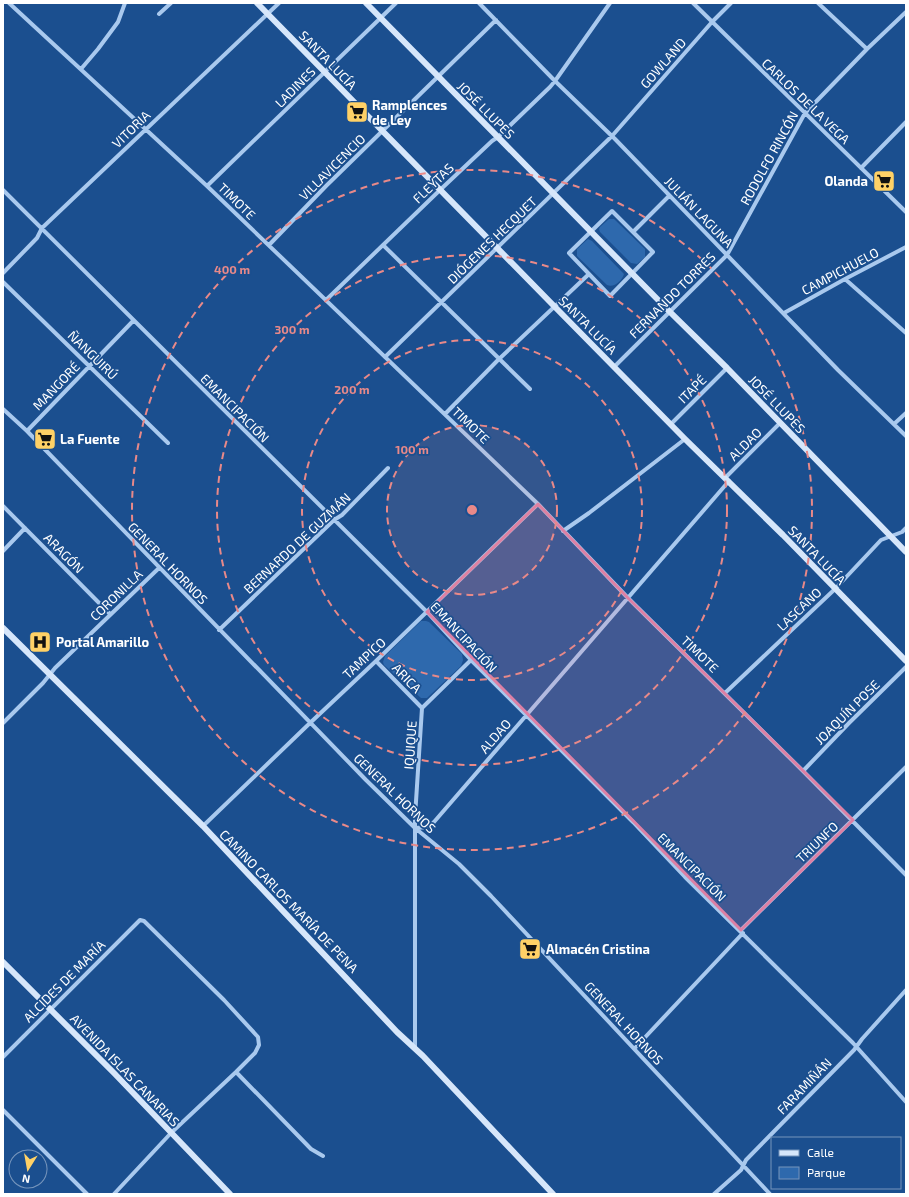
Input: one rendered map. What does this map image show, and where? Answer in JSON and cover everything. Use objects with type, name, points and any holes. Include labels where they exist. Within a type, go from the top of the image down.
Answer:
[{"type":"street","name":"TIMOTE","points":[[9,3],[207,186],[538,504],[628,598],[804,771],[906,874]]},
{"type":"street","points":[[81,69],[118,22],[125,3]]},
{"type":"street","points":[[159,14],[171,3]]},
{"type":"street","name":"SANTA LUCÍA","points":[[257,3],[382,132],[906,661]]},
{"type":"street","name":"VITORIA","points":[[3,273],[37,238],[42,228],[279,3]]},
{"type":"street","name":"JOSÉ LLUPES","points":[[366,3],[727,368],[906,552]]},
{"type":"street","name":"LADINES","points":[[207,186],[396,3]]},
{"type":"street","name":"JULIÁN LAGUNA","points":[[479,3],[555,81],[612,136],[838,370],[906,436]]},
{"type":"street","name":"FLEYTAS","points":[[326,300],[440,190],[498,138],[555,81],[610,3]]},
{"type":"street","name":"CARLOS DE LA VEGA","points":[[693,3],[906,212]]},
{"type":"street","name":"GOWLAND","points":[[612,136],[712,22],[731,3]]},
{"type":"street","points":[[818,3],[867,49]]},
{"type":"street","name":"RODOLFO RINCÓN","points":[[727,255],[805,113],[867,49],[906,12]]},
{"type":"street","name":"VILLAVICENCIO","points":[[268,245],[496,20]]},
{"type":"street","points":[[861,168],[906,122]]},
{"type":"street","name":"DIÓGENES HECQUET","points":[[385,357],[612,136]]},
{"type":"street","name":"EMANCIPACIÓN","points":[[3,190],[427,612],[471,660],[856,1047],[906,1102]]},
{"type":"street","points":[[633,232],[669,196]]},
{"type":"street","points":[[612,211],[653,252],[610,296],[570,253],[592,231],[612,211]]},
{"type":"street","points":[[383,245],[498,360],[530,389]]},
{"type":"street","name":"CAMPICHUELO","points":[[784,313],[906,247]]},
{"type":"street","name":"FERNANDO TORRES","points":[[614,367],[727,255]]},
{"type":"street","points":[[445,414],[498,360],[590,274]]},
{"type":"street","points":[[845,279],[906,333]]},
{"type":"street","name":"ÑANGUIRÚ","points":[[3,282],[168,443]]},
{"type":"street","name":"MANGORÉ","points":[[27,431],[133,321]]},
{"type":"street","name":"ITAPÉ","points":[[671,424],[727,368]]},
{"type":"street","name":"GENERAL HORNOS","points":[[3,408],[310,723],[415,828],[459,864],[635,1048],[770,1194]]},
{"type":"street","points":[[894,424],[906,413]]},
{"type":"street","name":"ALDAO","points":[[415,828],[429,828],[628,598],[727,480],[780,423]]},
{"type":"street","points":[[564,531],[589,514],[685,439]]},
{"type":"street","name":"BERNARDO DE GUZMÁN","points":[[219,630],[334,520],[342,515],[388,468]]},
{"type":"street","name":"TAMPICO","points":[[203,826],[538,504]]},
{"type":"street","name":"ARAGÓN","points":[[3,506],[110,614]]},
{"type":"street","points":[[3,550],[24,528]]},
{"type":"street","name":"LASCANO","points":[[725,693],[835,589],[881,540],[902,532],[906,528]]},
{"type":"street","name":"CORONILLA","points":[[3,723],[110,614],[159,568]]},
{"type":"street","name":"CAMINO CARLOS MARÍA DE PENA","points":[[3,628],[203,826],[397,1032],[415,1048],[553,1194]]},
{"type":"street","name":"IQUIQUE","points":[[415,828],[422,708],[471,660]]},
{"type":"street","name":"ARICA","points":[[376,661],[422,708]]},
{"type":"street","name":"JOAQUÍN POSE","points":[[804,771],[849,723],[906,667]]},
{"type":"street","name":"TRIUNFO","points":[[635,1048],[742,932],[906,766]]},
{"type":"street","points":[[415,828],[415,1048]]},
{"type":"street","name":"ALCIDES DE MARÍA","points":[[3,1057],[140,920],[144,921],[189,965],[258,1037],[260,1043],[258,1049],[236,1072]]},
{"type":"street","name":"AVENIDA ISLAS CANARIAS","points":[[3,962],[114,1073],[227,1193]]},
{"type":"street","name":"FARAMIÑÁN","points":[[714,1194],[741,1170],[746,1160],[856,1047],[906,990]]},
{"type":"street","points":[[114,1194],[171,1133],[236,1072],[311,1149],[323,1156]]},
{"type":"street","points":[[3,1110],[87,1194]]},
{"type":"highlighted area","points":[[538,504],[628,598],[853,820],[741,930],[427,612]]},
{"type":"green space","points":[[609,219],[614,219],[645,249],[645,257],[637,264],[631,263],[600,232],[600,227]]},
{"type":"green space","points":[[588,239],[592,241],[624,274],[617,283],[612,286],[607,285],[577,256],[577,249]]},
{"type":"green space","points":[[421,621],[429,622],[462,654],[463,660],[461,666],[427,698],[421,698],[384,665],[383,662],[385,656]]},
{"type":"place","name":"Ramplences de Ley","points":[[357,112]]},
{"type":"place","name":"Olanda","points":[[884,181]]},
{"type":"place","name":"La Fuente","points":[[45,439]]},
{"type":"place","name":"Portal Amarillo","points":[[40,642]]},
{"type":"place","name":"Almacén Cristina","points":[[530,949]]}]
